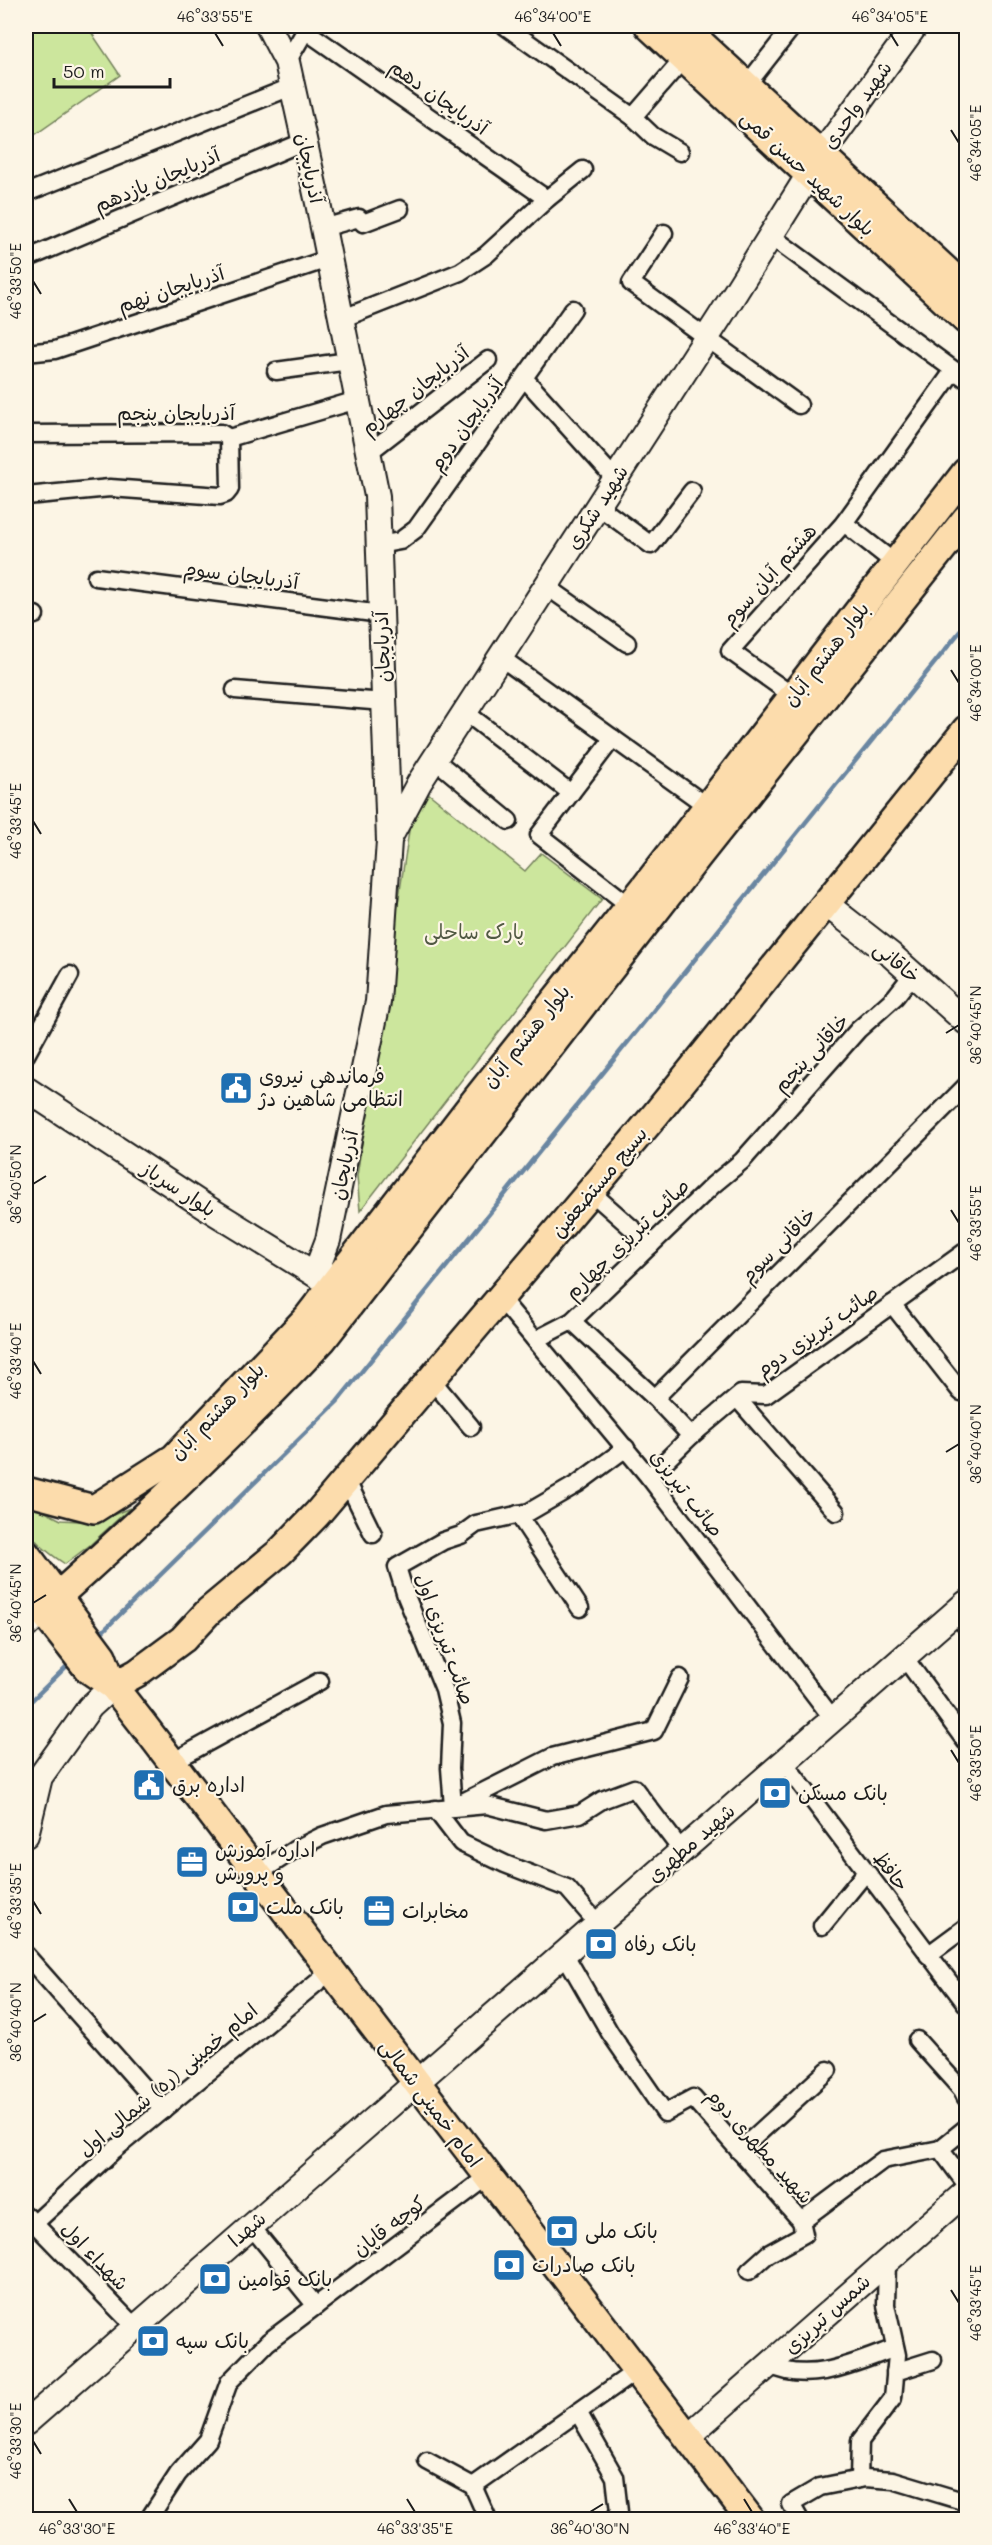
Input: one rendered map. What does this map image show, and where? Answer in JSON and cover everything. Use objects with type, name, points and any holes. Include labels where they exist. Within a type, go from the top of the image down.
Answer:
[{"type":"main road","name":"بلوار شهید حسن قمی","points":[[649,26],[684,58],[966,289]]},
{"type":"main road","name":"بلوار شهید حسن قمی","points":[[682,26],[746,86],[815,165],[966,320]]},
{"type":"main road","name":"بلوار هشتم آبان","points":[[545,1032],[630,906],[717,814],[793,696],[966,472]]},
{"type":"main road","name":"بلوار هشتم آبان","points":[[26,1491],[94,1509],[174,1458],[308,1317],[545,1032],[717,814],[966,519]]},
{"type":"main road","name":"بسیج مستضعفین","points":[[102,1668],[137,1673],[183,1639],[209,1611],[280,1552],[317,1514],[591,1192],[966,730]]},
{"type":"main road","name":"بلوار هشتم آبان","points":[[51,1615],[133,1528],[255,1412],[323,1339],[333,1287]]},
{"type":"main road","points":[[26,1554],[51,1615]]},
{"type":"main road","points":[[26,1590],[51,1615]]},
{"type":"main road","name":"امام خمینی شمالی","points":[[51,1615],[102,1668],[415,2083],[751,2520]]},
{"type":"street","name":"آذربایجان","points":[[268,26],[287,62],[377,496],[389,841],[378,1002],[328,1240],[333,1287]]},
{"type":"street","points":[[505,26],[633,117],[653,136],[680,152]]},
{"type":"street","points":[[746,86],[794,26]]},
{"type":"street","name":"شهید واحدی","points":[[815,165],[915,26]]},
{"type":"street","points":[[287,62],[307,28]]},
{"type":"street","name":"آذربایجان دهم","points":[[307,28],[547,199]]},
{"type":"street","points":[[633,117],[684,58]]},
{"type":"street","points":[[26,193],[291,87]]},
{"type":"street","name":"آذربایجان یازدهم","points":[[26,259],[305,141]]},
{"type":"street","name":"شهید شکری","points":[[389,841],[434,759],[708,336],[815,165]]},
{"type":"street","points":[[340,319],[460,272],[486,255],[547,199],[583,170]]},
{"type":"street","points":[[322,228],[359,218],[363,223],[400,209]]},
{"type":"street","points":[[664,233],[631,283],[708,336],[799,405]]},
{"type":"street","points":[[771,236],[960,374],[844,523],[896,564]]},
{"type":"street","name":"آذربایجان نهم","points":[[26,353],[55,350],[328,259]]},
{"type":"street","name":"آذربایجان دوم","points":[[379,545],[400,541],[416,529],[573,309]]},
{"type":"street","points":[[276,371],[349,360]]},
{"type":"street","name":"آذربایجان چهارم","points":[[368,453],[488,360]]},
{"type":"street","points":[[525,379],[615,479]]},
{"type":"street","name":"آذربایجان پنجم","points":[[26,434],[221,433],[229,438],[357,399]]},
{"type":"street","points":[[26,496],[110,489],[226,494],[230,489],[229,438]]},
{"type":"street","points":[[598,506],[651,545],[692,490]]},
{"type":"street","name":"هشتم آبان سوم","points":[[793,696],[730,651],[844,523]]},
{"type":"street","name":"آذربایجان سوم","points":[[96,577],[381,614]]},
{"type":"street","points":[[546,586],[627,643]]},
{"type":"street","points":[[500,657],[717,814]]},
{"type":"street","points":[[236,690],[384,702]]},
{"type":"street","points":[[465,712],[571,793]]},
{"type":"street","points":[[613,738],[539,835],[630,906]]},
{"type":"street","points":[[434,759],[509,821]]},
{"type":"street","name":"خاقانی","points":[[826,904],[913,974],[966,1022]]},
{"type":"street","name":"خاقانی پنجم","points":[[742,1161],[858,1030],[894,997],[913,974]]},
{"type":"street","points":[[26,1055],[70,975]]},
{"type":"street","name":"خاقانی سوم","points":[[655,1398],[966,1086]]},
{"type":"street","name":"بلوار سرباز","points":[[26,1088],[204,1206],[333,1287]]},
{"type":"street","name":"صائب تبریزی چهارم","points":[[535,1340],[572,1321],[713,1185],[742,1161]]},
{"type":"street","points":[[591,1192],[651,1245]]},
{"type":"street","name":"صائب تبریزی دوم","points":[[737,1398],[741,1394],[766,1395],[966,1251]]},
{"type":"street","name":"صائب تبریزی","points":[[501,1299],[649,1477],[833,1719]]},
{"type":"street","points":[[894,1302],[961,1392]]},
{"type":"street","points":[[572,1321],[655,1398],[691,1436]]},
{"type":"street","points":[[431,1379],[471,1427]]},
{"type":"street","points":[[649,1477],[691,1436],[737,1398],[836,1512]]},
{"type":"street","name":"صائب تبریزی اول","points":[[453,1807],[450,1767],[452,1723],[444,1689],[406,1596],[397,1567],[443,1541],[461,1535],[476,1524],[529,1512],[577,1484],[626,1448]]},
{"type":"street","points":[[346,1479],[373,1534]]},
{"type":"street","points":[[518,1514],[580,1608]]},
{"type":"street","name":"شهید مطهری","points":[[415,2083],[904,1658],[963,1614]]},
{"type":"street","points":[[904,1658],[966,1742]]},
{"type":"street","points":[[26,1835],[40,1777],[90,1707],[102,1668]]},
{"type":"street","points":[[453,1807],[552,1757],[654,1731],[680,1678]]},
{"type":"street","points":[[172,1762],[320,1680]]},
{"type":"street","name":"حافظ","points":[[784,1762],[966,2004]]},
{"type":"street","points":[[257,1874],[294,1850],[322,1836],[386,1814],[487,1805],[546,1820],[579,1814],[602,1800],[634,1788],[682,1851]]},
{"type":"street","points":[[435,1809],[461,1843],[567,1888],[598,1924]]},
{"type":"street","points":[[822,1926],[866,1872]]},
{"type":"street","points":[[928,1955],[966,1927]]},
{"type":"street","name":"شهید مطهری دوم","points":[[564,1953],[610,2033],[665,2113],[693,2098],[801,2222]]},
{"type":"street","points":[[26,1955],[162,2110]]},
{"type":"street","name":"امام خمینی (ره) شمالی اول","points":[[30,2219],[331,1971]]},
{"type":"street","points":[[916,2040],[962,2090],[966,2098]]},
{"type":"street","points":[[740,2151],[828,2070]]},
{"type":"street","name":"شهدا","points":[[26,2423],[415,2083]]},
{"type":"street","points":[[749,2271],[768,2254],[804,2234],[801,2222],[883,2160],[940,2149],[966,2128]]},
{"type":"street","points":[[940,2149],[966,2184]]},
{"type":"street","name":"کوچه قاپان","points":[[148,2520],[178,2474],[208,2440],[229,2382],[268,2342],[487,2177]]},
{"type":"street","name":"شمس تبریزی","points":[[687,2437],[966,2192]]},
{"type":"street","name":"شهداء اول","points":[[30,2219],[135,2327]]},
{"type":"street","points":[[251,2226],[316,2306]]},
{"type":"street","points":[[859,2479],[860,2441],[893,2398],[895,2348],[886,2306],[887,2261]]},
{"type":"street","points":[[770,2365],[782,2371],[810,2374],[895,2348]]},
{"type":"street","points":[[895,2372],[933,2360]]},
{"type":"street","points":[[473,2486],[636,2371]]},
{"type":"street","points":[[578,2412],[615,2477],[618,2512],[613,2520]]},
{"type":"street","points":[[427,2461],[473,2486],[488,2520]]},
{"type":"street","points":[[797,2520],[799,2518],[790,2505],[820,2487],[859,2479],[893,2480],[966,2502]]},
{"type":"green space","points":[[26,26],[87,26],[120,75],[26,141]]},
{"type":"green space","name":"پارک ساحلی","points":[[428,793],[525,871],[541,853],[602,899],[360,1211],[357,1176],[412,811]]},
{"type":"green space","points":[[29,1504],[61,1520],[96,1522],[130,1508],[90,1545],[65,1564],[41,1546],[30,1532],[27,1523]]},
{"type":"waterway","points":[[98,1636],[337,1402],[966,624]]},
{"type":"waterway","points":[[26,1706],[72,1661]]},
{"type":"place","name":"فرماندهی نیروی انتظامی شاهین دژ","points":[[236,1088]]},
{"type":"place","name":"اداره برق","points":[[149,1785]]},
{"type":"place","name":"بانک مسکن","points":[[775,1793]]},
{"type":"place","name":"اداره آموزش و پرورش","points":[[192,1862]]},
{"type":"place","name":"بانک ملت","points":[[243,1907]]},
{"type":"place","name":"مخابرات","points":[[379,1911]]},
{"type":"place","name":"بانک رفاه","points":[[601,1944]]},
{"type":"place","name":"بانک ملی","points":[[562,2231]]},
{"type":"place","name":"بانک صادرات","points":[[509,2265]]},
{"type":"place","name":"بانک قوامین","points":[[215,2279]]},
{"type":"place","name":"بانک سپه","points":[[153,2341]]}]
